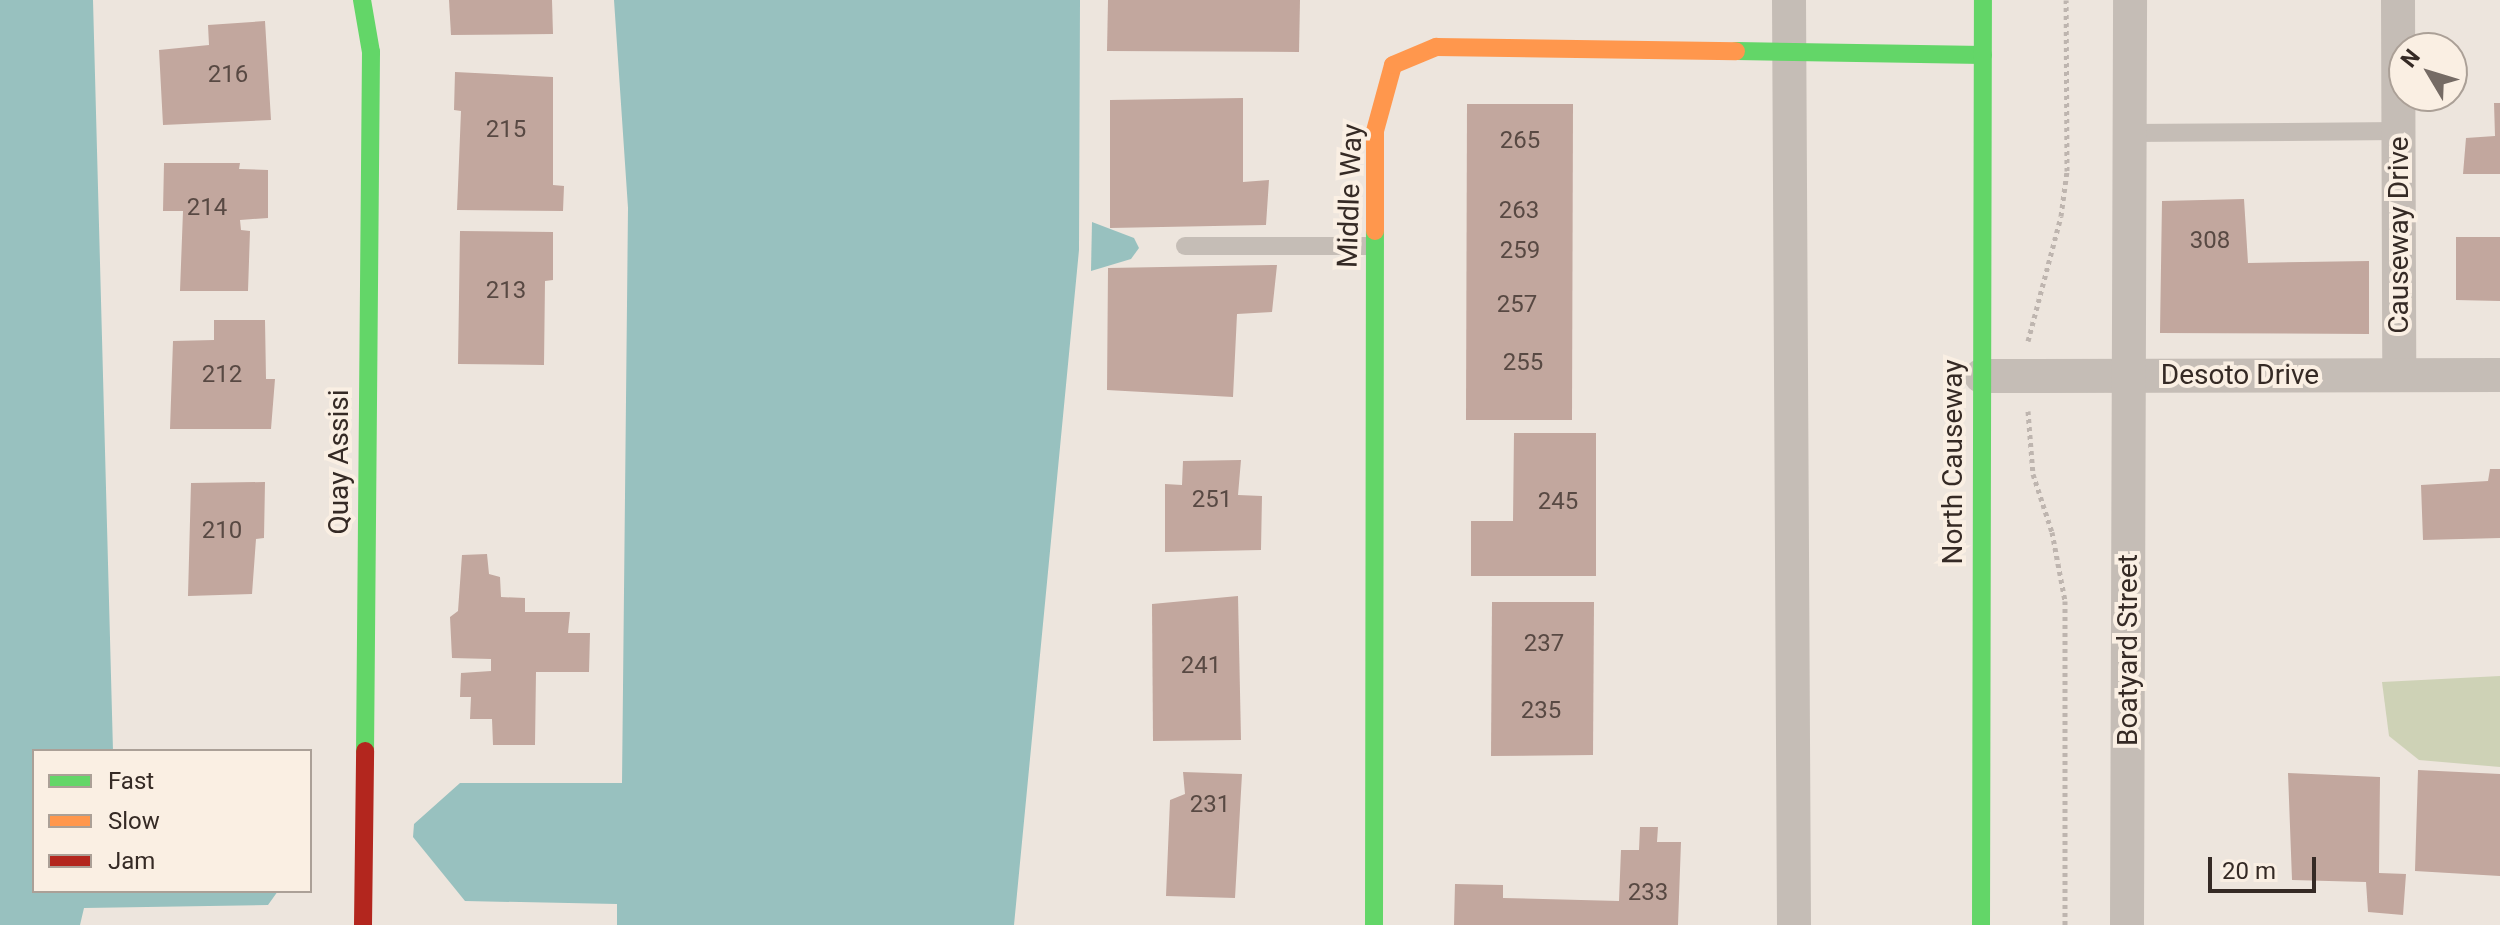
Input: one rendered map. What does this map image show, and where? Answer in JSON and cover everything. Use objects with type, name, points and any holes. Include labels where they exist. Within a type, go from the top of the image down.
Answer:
[{"type":"street","name":"Quay Assisi","points":[[362,0],[371,52],[363,925]]},
{"type":"street","points":[[1789,0],[1794,925]]},
{"type":"street","name":"North Causeway","points":[[1981,925],[1983,0]]},
{"type":"street","name":"Boatyard Street","points":[[2127,925],[2130,0]]},
{"type":"street","name":"Causeway Drive","points":[[2398,0],[2399,375]]},
{"type":"street","name":"Middle Way","points":[[1374,925],[1375,131],[1393,65],[1436,47],[1983,55]]},
{"type":"street","name":"Desoto Drive","points":[[1981,376],[2500,375]]},
{"type":"lane","points":[[2129,133],[2399,131]]},
{"type":"lane","points":[[1185,246],[1375,246]]},
{"type":"path","points":[[2065,925],[2065,601],[2052,532],[2033,474],[2027,376],[2029,334],[2061,216],[2067,171],[2066,0]]},
{"type":"green space","points":[[2500,676],[2500,767],[2419,760],[2389,736],[2382,682]]},
{"type":"water","points":[[0,0],[93,0],[113,749],[32,749],[32,893],[277,893],[268,905],[84,908],[80,925],[0,925]]},
{"type":"water","points":[[614,0],[1080,0],[1079,250],[1014,925],[617,925],[617,904],[465,901],[413,837],[414,824],[460,783],[622,783],[628,208]]},
{"type":"water","points":[[1092,222],[1134,238],[1139,248],[1131,259],[1091,271]]},
{"type":"building","points":[[449,0],[552,0],[553,34],[451,35]]},
{"type":"building","points":[[1108,0],[1300,0],[1299,52],[1107,51]]},
{"type":"building","points":[[265,21],[271,120],[163,125],[159,50],[209,45],[208,25]]},
{"type":"building","points":[[455,72],[553,77],[553,185],[564,186],[563,211],[457,210],[461,111],[454,110]]},
{"type":"building","points":[[1243,98],[1243,182],[1269,180],[1266,225],[1110,228],[1110,100]]},
{"type":"building","points":[[2494,103],[2500,103],[2500,174],[2463,174],[2466,138],[2495,136]]},
{"type":"building","points":[[1467,104],[1573,104],[1572,420],[1466,420]]},
{"type":"building","points":[[164,163],[240,163],[239,169],[268,170],[268,218],[240,220],[241,230],[250,231],[248,291],[180,291],[183,211],[163,211]]},
{"type":"building","points":[[2244,199],[2248,263],[2369,261],[2369,334],[2160,333],[2162,201]]},
{"type":"building","points":[[460,231],[553,232],[553,280],[545,281],[544,365],[458,364]]},
{"type":"building","points":[[2456,237],[2500,237],[2500,301],[2456,300]]},
{"type":"building","points":[[1277,265],[1272,312],[1237,314],[1233,397],[1107,390],[1108,268]]},
{"type":"building","points":[[214,320],[265,320],[266,379],[275,379],[271,429],[170,429],[173,341],[214,340]]},
{"type":"building","points":[[1514,433],[1596,433],[1596,576],[1471,576],[1471,521],[1513,521]]},
{"type":"building","points":[[1241,460],[1238,495],[1262,496],[1261,550],[1165,552],[1165,484],[1182,485],[1183,461]]},
{"type":"building","points":[[2490,469],[2500,469],[2500,538],[2423,540],[2421,485],[2488,481]]},
{"type":"building","points":[[265,482],[264,538],[256,539],[252,594],[188,596],[191,483]]},
{"type":"building","points":[[487,554],[489,574],[500,577],[501,597],[525,598],[525,612],[570,612],[568,633],[590,633],[589,672],[536,672],[535,745],[493,745],[492,719],[470,719],[471,697],[460,697],[461,673],[491,671],[491,659],[452,658],[450,617],[458,611],[462,555]]},
{"type":"building","points":[[1238,596],[1241,740],[1153,741],[1152,604]]},
{"type":"building","points":[[1492,602],[1594,602],[1593,755],[1491,756]]},
{"type":"building","points":[[2418,770],[2500,774],[2500,876],[2415,871]]},
{"type":"building","points":[[1183,772],[1242,774],[1235,898],[1166,896],[1170,800],[1185,794]]},
{"type":"building","points":[[2288,773],[2380,777],[2379,873],[2406,874],[2403,915],[2368,912],[2366,882],[2292,880]]},
{"type":"building","points":[[1640,827],[1658,827],[1657,842],[1681,842],[1678,925],[1454,925],[1455,884],[1503,885],[1503,898],[1619,901],[1621,850],[1639,850]]},
{"type":"traffic: fast","points":[[362,0],[371,52],[365,751]]},
{"type":"traffic: fast","points":[[1981,925],[1983,0]]},
{"type":"traffic: fast","points":[[1736,51],[1983,55]]},
{"type":"traffic: fast","points":[[1374,925],[1375,231]]},
{"type":"traffic: slow","points":[[1375,231],[1375,131],[1393,65],[1436,47],[1736,51]]},
{"type":"traffic: jam","points":[[363,925],[365,751]]}]
